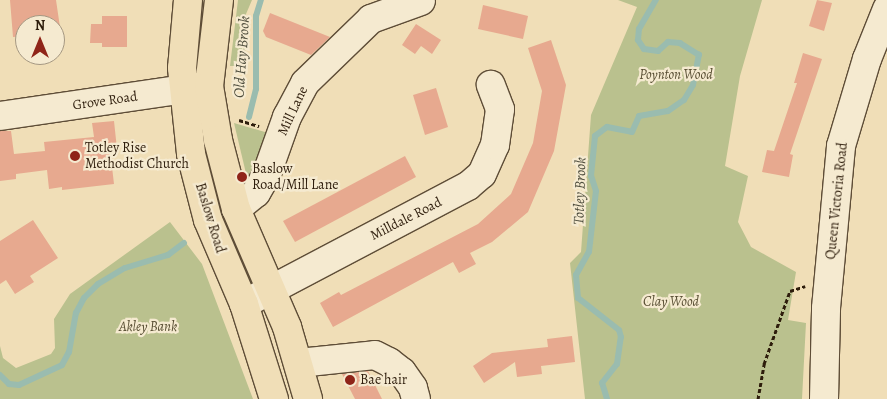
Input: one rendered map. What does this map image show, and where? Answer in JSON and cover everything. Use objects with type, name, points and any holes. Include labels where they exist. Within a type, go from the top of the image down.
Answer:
[{"type":"main road","name":"Baslow Road","points":[[188,0],[182,55],[183,91],[191,154],[208,220],[244,304],[274,399]]},
{"type":"main road","points":[[219,0],[209,86],[218,140],[236,209],[272,289],[299,363],[308,399]]},
{"type":"street","name":"Mill Lane","points":[[236,209],[256,193],[266,176],[282,133],[305,83],[349,38],[371,19],[421,1]]},
{"type":"street","name":"Queen Victoria Road","points":[[824,399],[829,277],[841,146],[866,59],[887,9]]},
{"type":"street","name":"Milldale Road","points":[[244,304],[460,192],[475,181],[492,156],[499,126],[500,109],[491,85]]},
{"type":"street","name":"Grove Road","points":[[0,116],[209,86]]},
{"type":"street","points":[[299,363],[374,356],[389,362],[402,372],[413,388],[416,399]]},
{"type":"path","points":[[231,118],[282,133]]},
{"type":"path","points":[[758,399],[764,364],[790,291],[829,277]]},
{"type":"green space","points":[[238,0],[252,0],[246,14],[245,66],[230,66]]},
{"type":"green space","name":"Clay Wood","points":[[618,0],[762,0],[740,76],[725,166],[748,176],[738,222],[751,247],[796,272],[788,320],[806,323],[802,399],[585,399],[570,263],[581,252],[591,115],[637,7]]},
{"type":"green space","points":[[234,123],[275,135],[249,186]]},
{"type":"green space","name":"Akley Bank","points":[[170,222],[202,264],[253,399],[0,399],[0,346],[3,358],[16,368],[51,354],[55,348],[54,319],[70,294]]},
{"type":"building","points":[[10,0],[56,0],[58,15],[15,15],[15,37],[13,37]]},
{"type":"building","points":[[817,0],[832,3],[824,31],[809,26]]},
{"type":"building","points":[[483,5],[528,16],[523,39],[478,29]]},
{"type":"building","points":[[270,13],[330,37],[311,55],[266,37],[263,31]]},
{"type":"building","points":[[102,16],[127,16],[127,47],[102,47],[102,43],[90,43],[91,24],[102,24]]},
{"type":"building","points":[[416,24],[441,40],[432,54],[421,46],[415,54],[402,45]]},
{"type":"building","points":[[551,40],[566,85],[554,151],[528,212],[492,242],[470,253],[476,264],[459,273],[453,262],[333,327],[320,303],[339,292],[341,295],[478,224],[511,194],[533,143],[542,91],[528,48]]},
{"type":"building","points":[[803,53],[822,59],[790,154],[793,155],[789,177],[762,172],[767,150],[774,151],[797,83],[794,83]]},
{"type":"building","points":[[436,88],[448,127],[425,135],[413,95]]},
{"type":"building","name":"Totley Rise Methodist Church","points":[[114,121],[117,149],[110,150],[114,184],[62,190],[62,187],[49,189],[47,170],[16,174],[16,179],[0,181],[0,131],[11,131],[14,154],[45,151],[44,142],[94,137],[92,123]]},
{"type":"building","points":[[405,156],[416,177],[295,242],[283,221]]},
{"type":"building","points":[[33,220],[58,258],[30,276],[34,282],[15,294],[6,280],[0,284],[0,241]]},
{"type":"building","points":[[572,336],[575,362],[541,366],[542,374],[517,377],[515,362],[484,383],[473,366],[492,353],[548,347],[547,339]]},
{"type":"building","points":[[368,371],[382,399],[355,399],[342,374]]},
{"type":"waterway","name":"Old Hay Brook","points":[[249,117],[256,89],[256,16],[261,0]]},
{"type":"waterway","name":"Totley Brook","points":[[607,399],[602,383],[617,364],[621,337],[619,330],[578,298],[576,275],[589,252],[596,191],[591,176],[595,136],[607,127],[632,132],[639,116],[668,111],[684,100],[693,85],[699,55],[680,43],[668,42],[658,51],[644,49],[638,40],[639,29],[656,0]]},
{"type":"waterway","name":"Old Hay Brook","points":[[0,375],[9,384],[19,385],[62,365],[69,352],[76,313],[84,298],[98,284],[125,268],[168,255],[184,243]]},
{"type":"place","name":"Totley Rise Methodist Church","points":[[75,156]]},
{"type":"place","name":"Baslow Road/Mill Lane","points":[[242,177]]},
{"type":"place","name":"Bae hair","points":[[350,380]]},
{"type":"park label","name":"Poynton Wood","points":[[676,75]]}]
